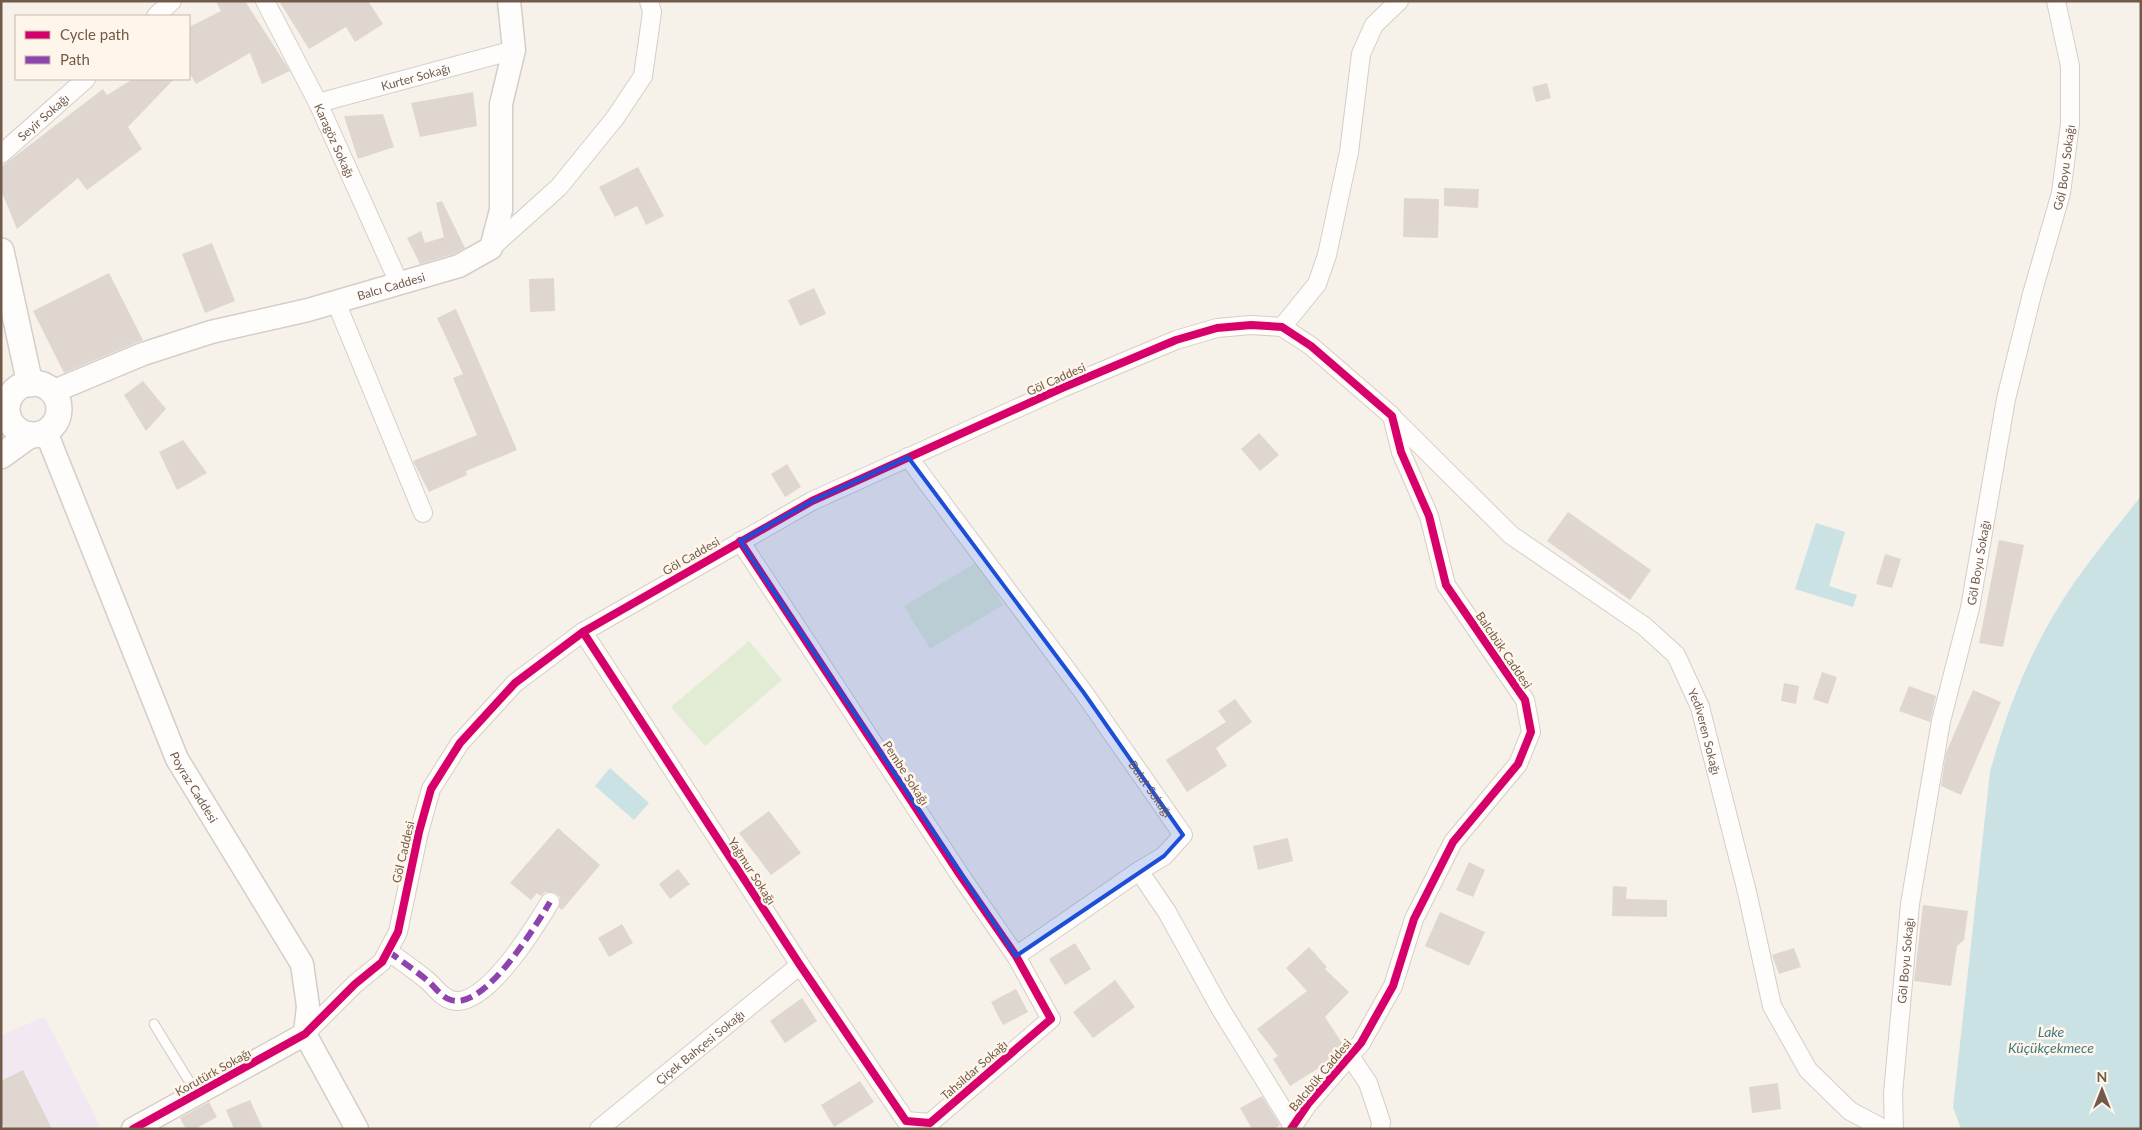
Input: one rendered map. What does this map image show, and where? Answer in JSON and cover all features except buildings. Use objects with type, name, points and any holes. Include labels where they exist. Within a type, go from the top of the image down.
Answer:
[{"type":"main road","points":[[1,251],[41,388]]},
{"type":"main road","points":[[1,456],[38,434],[56,421],[59,414],[57,398],[41,388],[16,390],[12,395],[5,421],[17,429],[38,434]]},
{"type":"street","points":[[157,15],[172,1]]},
{"type":"street","name":"Karagöz Sokağı","points":[[264,1],[318,104],[399,283]]},
{"type":"street","points":[[491,248],[501,210],[501,104],[514,50],[509,1]]},
{"type":"street","points":[[491,248],[559,187],[615,118],[643,76],[652,12],[649,1]]},
{"type":"street","points":[[1392,416],[1311,346],[1282,328],[1317,284],[1328,255],[1350,152],[1361,54],[1374,25],[1399,1]]},
{"type":"street","name":"Göl Boyu Sokağı","points":[[1894,1129],[1893,1094],[1910,904],[1941,721],[1970,608],[2006,399],[2032,294],[2061,193],[2070,124],[2070,66],[2056,1]]},
{"type":"street","name":"Kurter Sokağı","points":[[318,104],[514,50]]},
{"type":"street","name":"Seyir Sokağı","points":[[1,154],[85,80]]},
{"type":"street","name":"Balcı Caddesi","points":[[41,388],[211,332],[336,302],[459,266],[491,248]]},
{"type":"street","points":[[336,302],[423,513]]},
{"type":"street","name":"Göl Caddesi","points":[[305,1034],[355,984],[382,962],[388,951],[398,932],[419,832],[431,789],[460,743],[515,683],[583,632],[812,501],[1176,340],[1217,328],[1251,325],[1282,328]]},
{"type":"street","name":"Balcıbük Caddesi","points":[[1292,1128],[1308,1104],[1361,1043],[1393,986],[1414,918],[1453,842],[1518,764],[1531,732],[1525,700],[1446,585],[1429,516],[1401,452],[1392,416]]},
{"type":"street","name":"Yediveren Sokağı","points":[[1392,416],[1511,535],[1644,626],[1676,655],[1700,707],[1747,892],[1772,1006],[1808,1070],[1850,1111],[1884,1129]]},
{"type":"street","name":"Poyraz Caddesi","points":[[38,434],[178,760],[302,964],[308,1006],[305,1034]]},
{"type":"street","name":"Bulut Sokağı","points":[[908,458],[1084,693],[1183,834],[1164,856],[1139,871]]},
{"type":"street","name":"Pembe Sokağı","points":[[740,541],[960,876],[1016,956],[1052,1019]]},
{"type":"street","name":"Yağmur Sokağı","points":[[583,632],[800,965],[906,1121]]},
{"type":"street","points":[[1016,956],[1139,871],[1167,912],[1220,1008],[1292,1128]]},
{"type":"street","points":[[388,951],[451,1000],[464,1001],[483,992],[532,932],[550,902]]},
{"type":"street","name":"Çiçek Bahçesi Sokağı","points":[[599,1129],[800,965]]},
{"type":"street","name":"Tahsildar Sokağı","points":[[906,1121],[930,1123],[1052,1019]]},
{"type":"street","points":[[305,1034],[357,1129]]},
{"type":"street","name":"Korutürk Sokağı","points":[[133,1129],[162,1122],[197,1094],[305,1034]]},
{"type":"street","points":[[1350,1056],[1368,1083],[1381,1122],[1380,1129]]},
{"type":"lane","points":[[154,1024],[197,1094]]},
{"type":"highlighted area","points":[[908,457],[1084,693],[1183,835],[1164,856],[1016,956],[740,541],[812,501]]},
{"type":"shaded area","points":[[45,1017],[100,1126],[94,1129],[3,1129],[1,1125],[1,1035]]},
{"type":"green space","points":[[977,562],[1003,605],[930,649],[904,606]]},
{"type":"green space","points":[[749,641],[782,680],[705,746],[671,707]]},
{"type":"water","name":"Lake Küçükçekmece","points":[[2141,496],[2141,1129],[1961,1129],[1953,1107],[1990,772],[2010,707],[2037,646],[2059,606],[2078,577]]},
{"type":"water","points":[[1816,523],[1845,532],[1829,586],[1857,595],[1853,607],[1795,589]]},
{"type":"water","points":[[610,768],[649,803],[634,820],[595,786]]},
{"type":"marked path","points":[[388,951],[428,981],[444,997],[451,1000],[464,1000],[478,993],[493,980],[521,947],[550,902]]},
{"type":"cycle path","points":[[133,1129],[305,1034],[355,984],[382,962],[398,932],[419,832],[431,789],[460,743],[515,683],[583,632],[812,501],[1062,388],[1176,340],[1217,328],[1251,325],[1282,327],[1311,346],[1392,416],[1401,452],[1429,516],[1446,585],[1525,700],[1531,732],[1518,764],[1453,842],[1414,919],[1393,986],[1361,1043],[1308,1104],[1291,1129]]},
{"type":"cycle path","points":[[583,632],[800,965],[906,1121],[930,1123],[1051,1019],[1016,956],[960,875],[740,541]]}]
